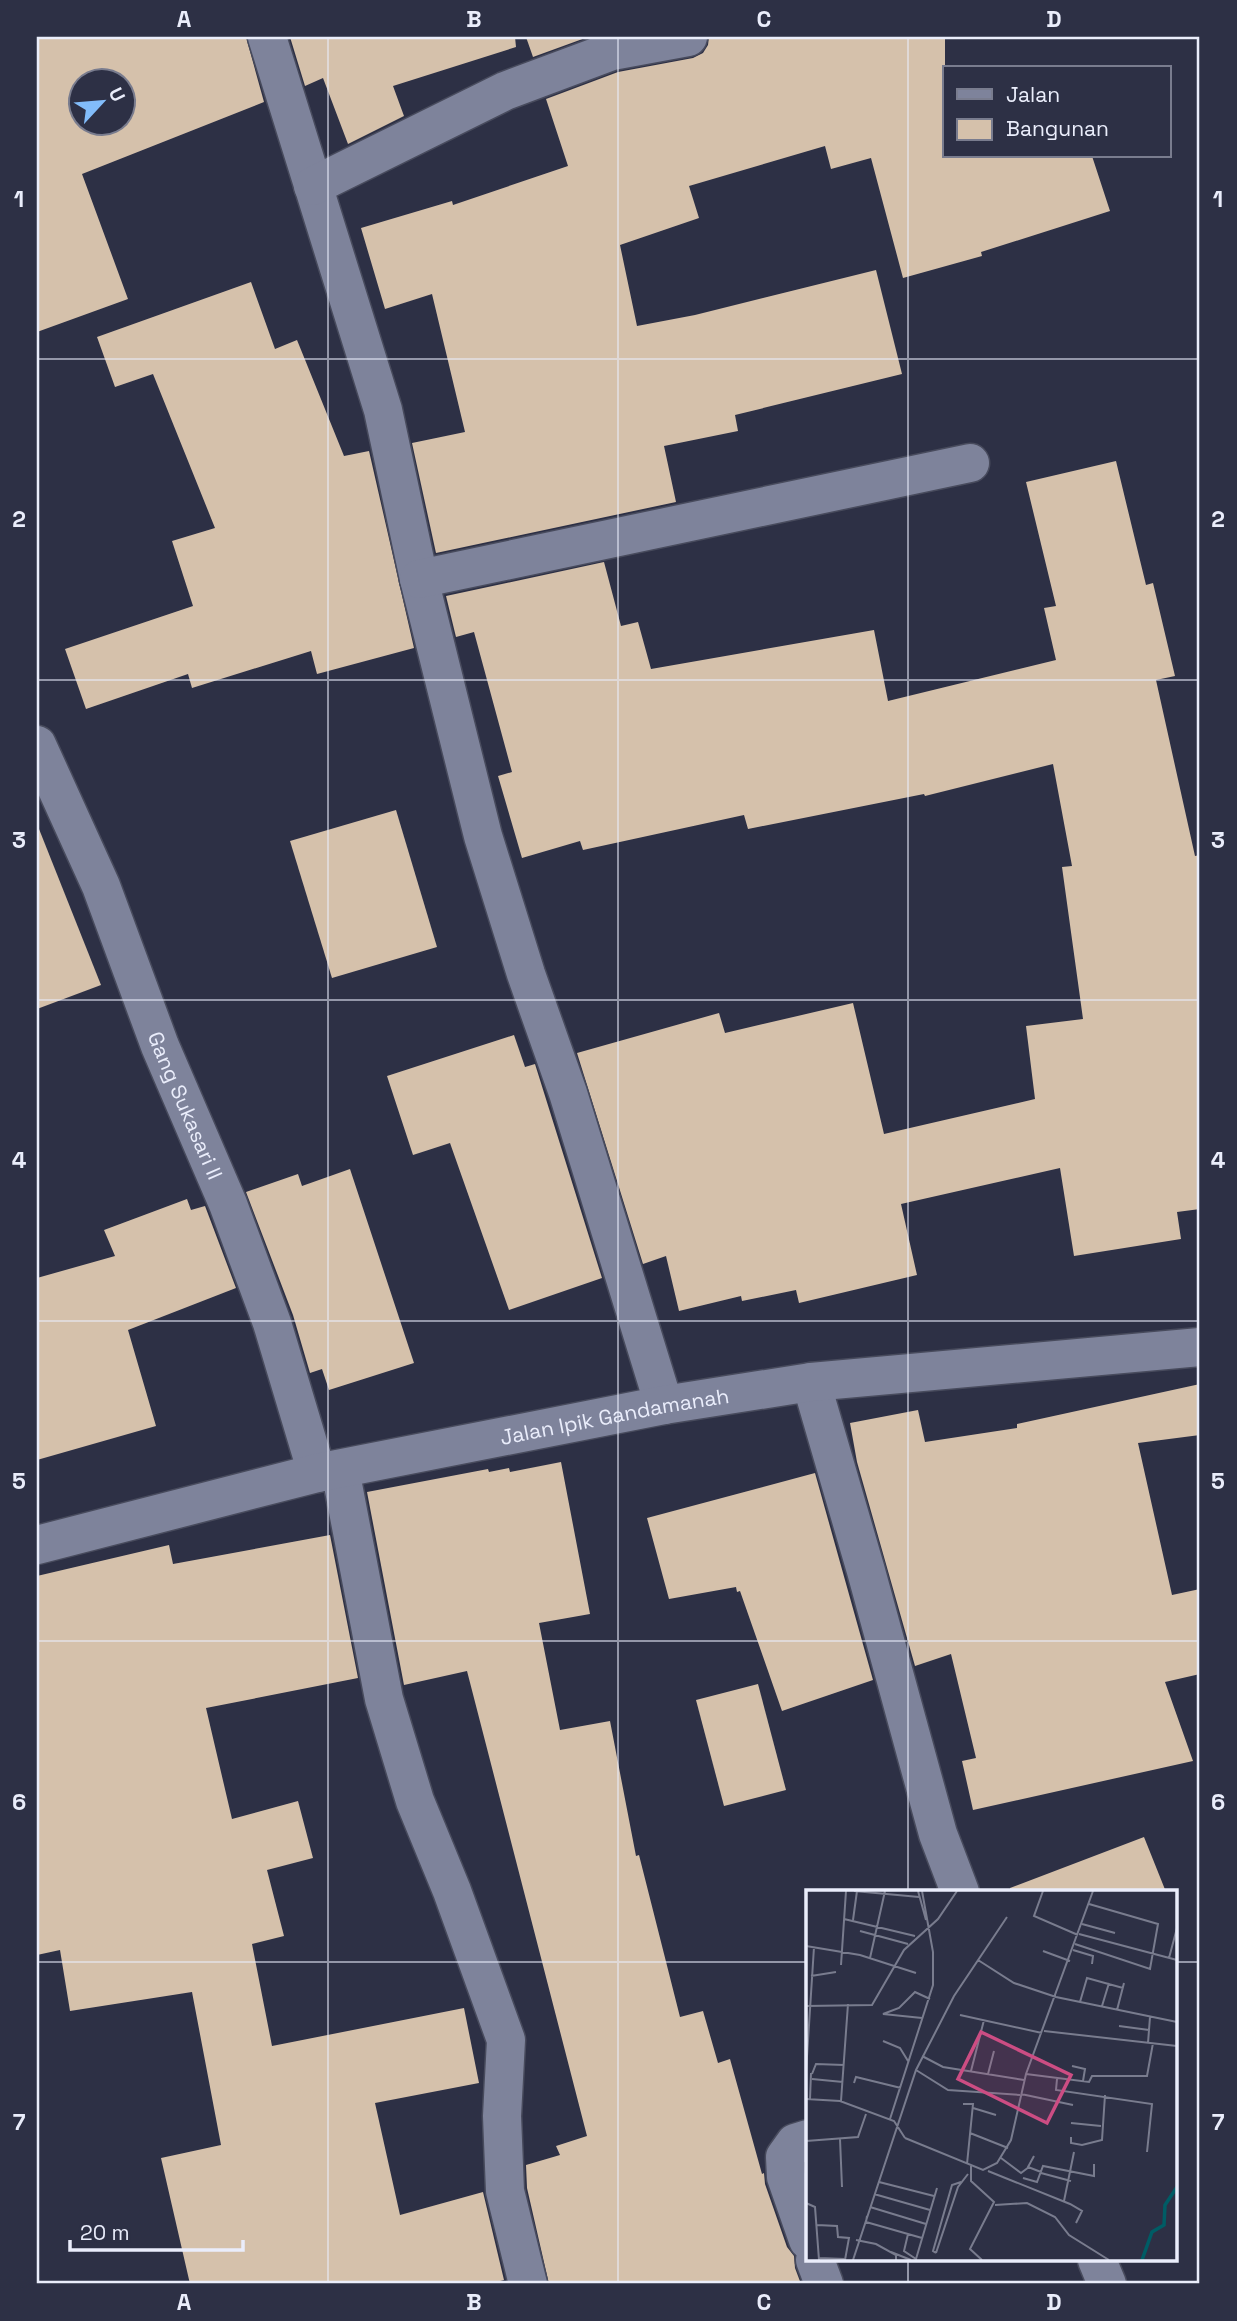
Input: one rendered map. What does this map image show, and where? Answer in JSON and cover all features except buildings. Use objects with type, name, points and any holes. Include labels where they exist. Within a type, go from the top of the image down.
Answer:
[{"type":"street","points":[[267,37],[383,410],[419,579],[483,836],[526,974],[568,1093],[664,1405]]},
{"type":"street","points":[[313,186],[505,91],[611,44],[688,37]]},
{"type":"street","points":[[419,579],[970,463]]},
{"type":"street","name":"Gang Sukasari II","points":[[37,746],[101,886],[160,1046],[228,1204],[328,1471],[384,1699],[415,1801],[452,1891],[506,2040],[502,2116],[505,2191],[528,2284]]},
{"type":"street","name":"Jalan Ipik Gandamanah","points":[[37,1545],[328,1471],[664,1405],[811,1382],[1200,1347]]},
{"type":"street","points":[[811,1382],[938,1834],[959,1890]]},
{"type":"street","points":[[806,2140],[795,2143],[785,2157],[786,2177],[806,2234]]},
{"type":"street","points":[[816,2262],[824,2284]]},
{"type":"street","points":[[1098,2262],[1107,2284]]}]
